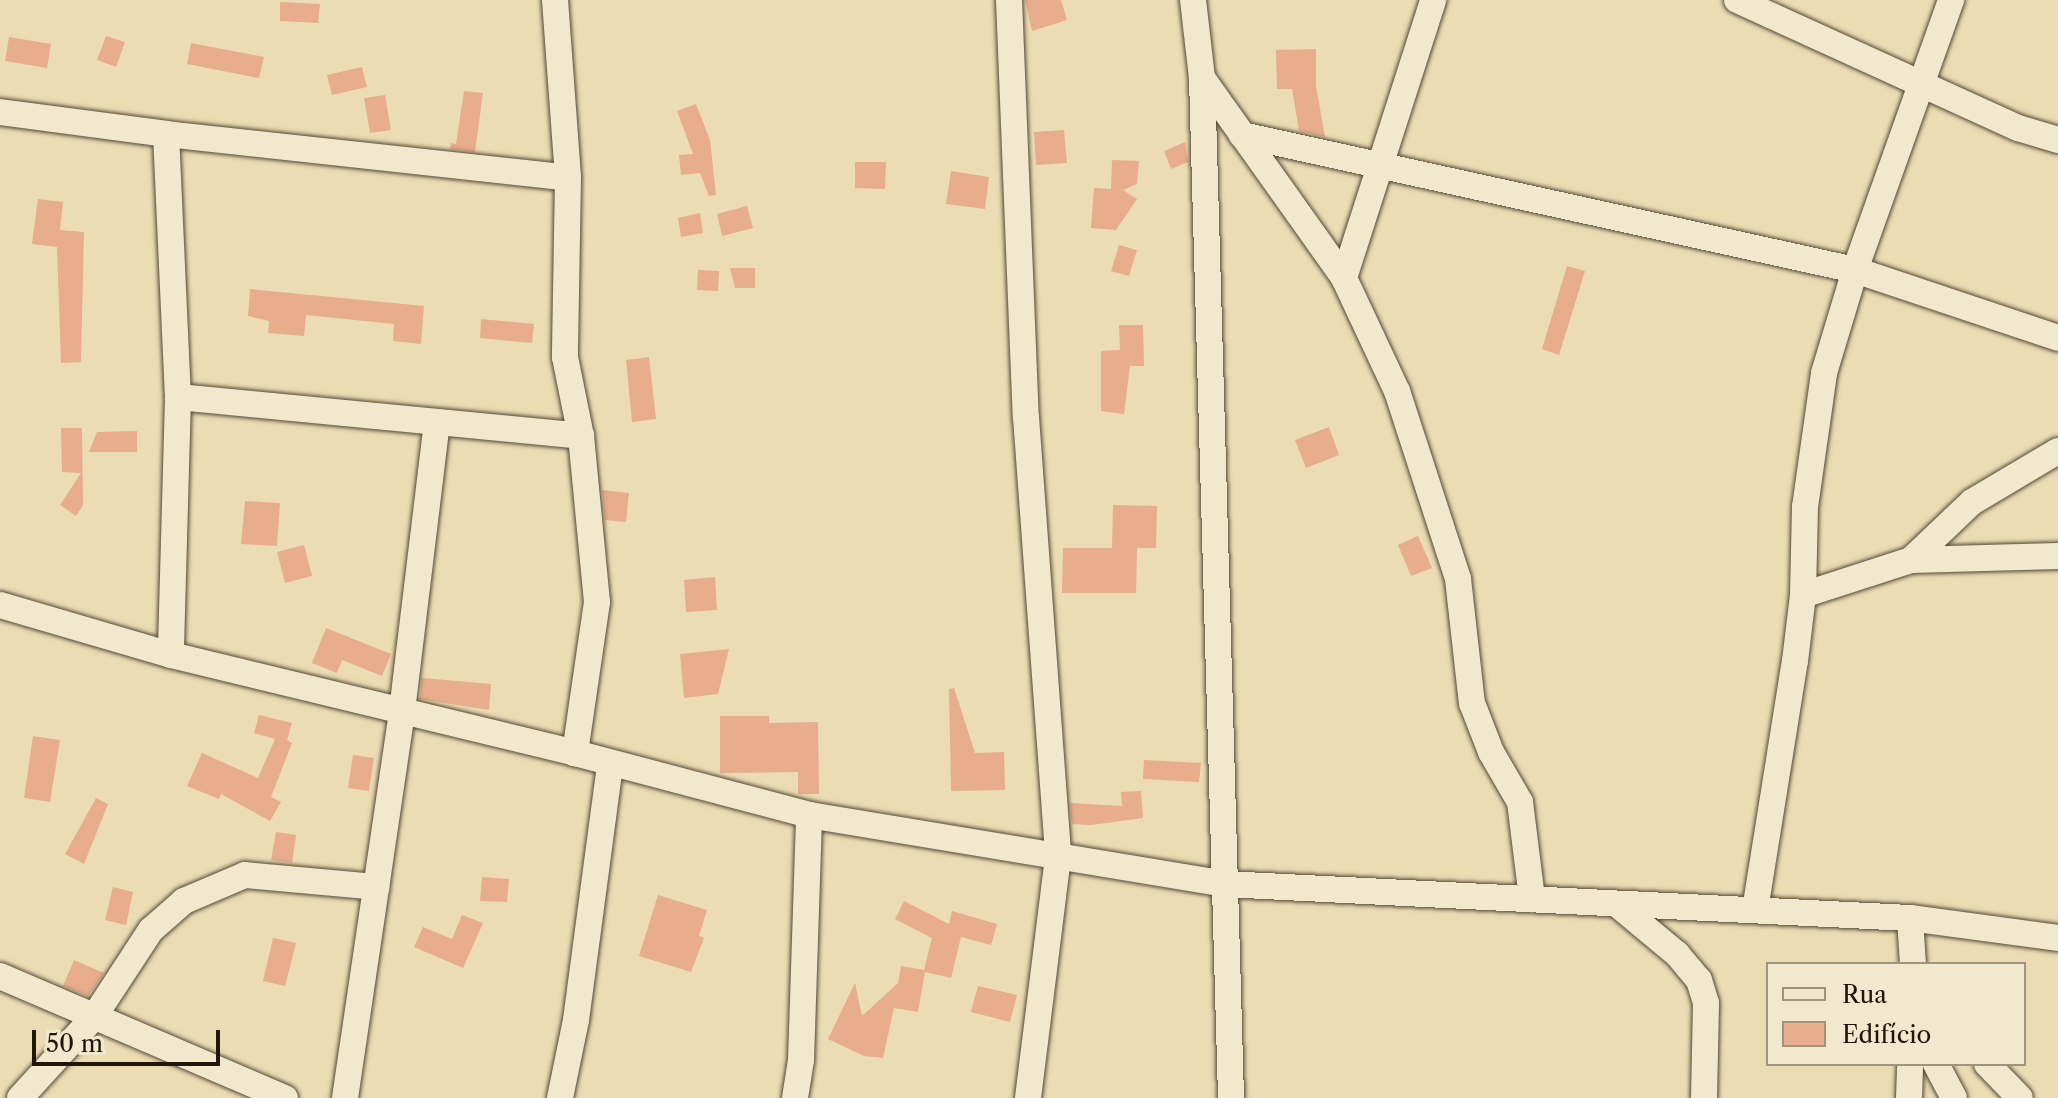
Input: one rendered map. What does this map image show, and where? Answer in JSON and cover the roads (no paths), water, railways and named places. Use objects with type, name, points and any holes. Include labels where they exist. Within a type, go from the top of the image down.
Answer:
[{"type":"street","points":[[555,0],[568,178],[565,357],[581,436],[597,602],[575,753]]},
{"type":"street","points":[[1009,0],[1026,417],[1058,857],[1028,1098]]},
{"type":"street","points":[[1193,0],[1202,78],[1231,1098]]},
{"type":"street","points":[[1344,278],[1433,0]]},
{"type":"street","points":[[1737,0],[2018,128],[2058,140]]},
{"type":"street","points":[[1755,910],[1803,595],[1805,507],[1824,373],[1855,270],[1951,0]]},
{"type":"street","points":[[1202,78],[1287,192],[1344,278],[1397,391],[1458,579],[1472,703],[1491,752],[1520,802],[1532,899]]},
{"type":"street","points":[[0,112],[166,134],[568,178]]},
{"type":"street","points":[[166,134],[178,397],[171,655]]},
{"type":"street","points":[[1242,135],[1855,270],[2058,338]]},
{"type":"street","points":[[178,397],[581,436]]},
{"type":"street","points":[[345,1098],[402,711],[437,422]]},
{"type":"street","points":[[1911,560],[1972,502],[2058,451]]},
{"type":"street","points":[[1803,595],[1911,560],[2058,556]]},
{"type":"street","points":[[0,605],[171,655],[575,753],[809,815],[1224,884],[1910,918],[2058,938]]},
{"type":"street","points":[[560,1098],[576,1020],[610,764]]},
{"type":"street","points":[[795,1098],[801,1060],[809,815]]},
{"type":"street","points":[[20,1098],[94,1017],[151,930],[184,901],[245,875],[376,887]]},
{"type":"street","points":[[1618,905],[1677,954],[1699,980],[1706,1003],[1704,1098]]},
{"type":"street","points":[[1910,918],[1913,962]]},
{"type":"street","points":[[0,976],[285,1098]]},
{"type":"street","points":[[1909,1098],[1910,1066]]},
{"type":"street","points":[[1937,1066],[1954,1098]]},
{"type":"street","points":[[1989,1066],[2020,1098]]}]
